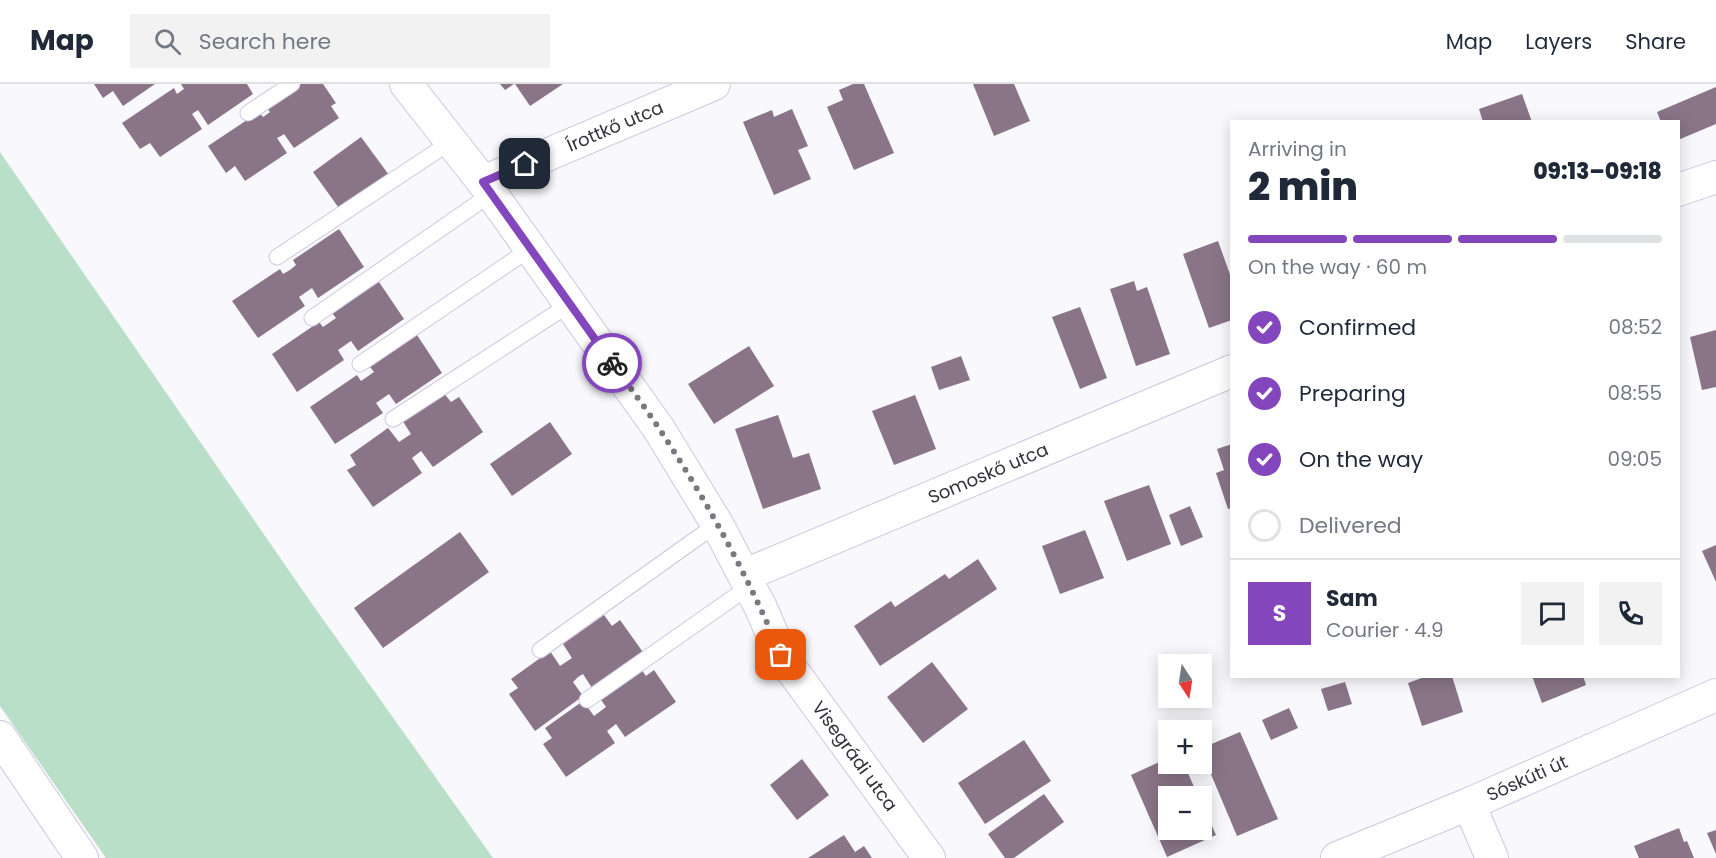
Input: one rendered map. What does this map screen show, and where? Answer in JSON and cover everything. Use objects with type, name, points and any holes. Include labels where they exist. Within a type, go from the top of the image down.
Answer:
[{"type":"street","name":"Visegrádi utca","points":[[405,84],[487,188],[659,429],[717,524],[747,581],[781,655],[929,858]]},
{"type":"street","name":"Írottkő utca","points":[[487,188],[714,84]]},
{"type":"street","points":[[1680,189],[1716,177]]},
{"type":"street","name":"Somoskő utca","points":[[747,581],[1230,372]]},
{"type":"street","name":"Sóskúti út","points":[[1337,858],[1469,804],[1716,695]]},
{"type":"street","points":[[0,737],[82,858]]},
{"type":"street","points":[[1469,804],[1492,858]]},
{"type":"lane","points":[[248,113],[292,84]]},
{"type":"lane","points":[[278,257],[452,141]]},
{"type":"lane","points":[[312,318],[487,188]]},
{"type":"lane","points":[[360,364],[530,249]]},
{"type":"lane","points":[[393,419],[570,304]]},
{"type":"lane","points":[[540,650],[717,524]]},
{"type":"lane","points":[[587,700],[747,581]]},
{"type":"green space","points":[[0,152],[310,601],[493,858],[106,858],[0,706]]},
{"type":"building","points":[[94,84],[155,84],[123,106],[113,91],[103,98]]},
{"type":"building","points":[[181,84],[247,84],[253,94],[208,125],[198,110],[192,114],[202,129],[160,157],[150,143],[140,149],[122,123],[174,88],[177,94],[184,89]]},
{"type":"building","points":[[300,84],[323,84],[336,103],[331,106],[339,118],[294,148],[284,134],[277,138],[287,153],[245,181],[235,166],[226,173],[208,146],[259,112],[263,117],[266,115],[270,112],[266,107]]},
{"type":"building","points":[[500,84],[514,84],[505,90]]},
{"type":"building","points":[[515,84],[563,84],[530,106]]},
{"type":"building","points":[[853,84],[864,84],[894,153],[854,170],[827,107],[843,100],[839,90]]},
{"type":"building","points":[[973,84],[1014,84],[1030,121],[994,136]]},
{"type":"building","points":[[1716,87],[1716,124],[1680,139],[1680,120],[1660,120],[1657,112]]},
{"type":"building","points":[[1522,94],[1531,120],[1482,120],[1479,109]]},
{"type":"building","points":[[792,109],[808,146],[798,150],[811,179],[774,195],[743,122],[772,110],[774,117]]},
{"type":"building","points":[[361,137],[389,175],[341,211],[313,172]]},
{"type":"building","points":[[339,229],[364,267],[318,298],[312,288],[299,297],[305,306],[258,338],[232,301],[280,269],[283,274],[290,270],[296,265],[293,260]]},
{"type":"building","points":[[1218,241],[1230,274],[1230,321],[1209,328],[1183,254]]},
{"type":"building","points":[[1134,281],[1137,291],[1147,287],[1170,354],[1136,366],[1110,289]]},
{"type":"building","points":[[379,282],[404,319],[358,351],[351,341],[338,350],[344,360],[297,392],[272,354],[319,322],[323,327],[336,318],[332,313]]},
{"type":"building","points":[[1080,307],[1107,378],[1080,389],[1052,317]]},
{"type":"building","points":[[1716,330],[1716,387],[1702,390],[1690,337]]},
{"type":"building","points":[[417,335],[442,373],[396,404],[389,394],[376,403],[383,413],[335,444],[310,407],[357,375],[361,381],[374,372],[370,367]]},
{"type":"building","points":[[749,346],[774,386],[714,424],[688,384]]},
{"type":"building","points":[[961,356],[970,380],[939,390],[931,367]]},
{"type":"building","points":[[443,392],[451,402],[459,397],[483,432],[433,467],[421,451],[412,458],[422,473],[373,507],[347,470],[356,465],[350,455],[388,428],[399,442],[411,434],[402,420]]},
{"type":"building","points":[[915,395],[936,449],[894,465],[872,411]]},
{"type":"building","points":[[778,415],[793,458],[809,453],[821,489],[763,509],[735,429]]},
{"type":"building","points":[[550,422],[572,454],[512,496],[490,464]]},
{"type":"building","points":[[1230,445],[1230,508],[1228,509],[1216,473],[1224,470],[1217,449]]},
{"type":"building","points":[[1149,485],[1171,544],[1127,561],[1104,501]]},
{"type":"building","points":[[1190,506],[1203,537],[1181,546],[1169,515]]},
{"type":"building","points":[[1085,530],[1104,578],[1060,594],[1042,546]]},
{"type":"building","points":[[460,532],[489,572],[383,648],[354,608]]},
{"type":"building","points":[[1716,545],[1716,582],[1702,551]]},
{"type":"building","points":[[978,559],[997,589],[880,666],[854,626],[891,601],[895,607],[945,574],[949,579]]},
{"type":"building","points":[[604,615],[612,626],[620,620],[645,655],[594,691],[583,674],[578,677],[573,682],[583,696],[535,731],[509,694],[518,688],[511,679],[550,651],[560,666],[572,658],[563,644]]},
{"type":"building","points":[[932,662],[968,709],[923,743],[887,697]]},
{"type":"building","points":[[638,665],[646,676],[654,670],[676,702],[625,737],[616,724],[607,731],[615,743],[566,777],[543,744],[552,738],[545,728],[583,701],[594,716],[606,707],[597,694]]},
{"type":"building","points":[[1422,678],[1453,678],[1463,712],[1422,726],[1408,683]]},
{"type":"building","points":[[1533,678],[1584,678],[1586,685],[1542,703]]},
{"type":"building","points":[[1345,682],[1352,704],[1328,711],[1321,689]]},
{"type":"building","points":[[1289,708],[1298,728],[1271,740],[1262,720]]},
{"type":"building","points":[[1240,732],[1278,819],[1237,836],[1211,774],[1212,744]]},
{"type":"building","points":[[1024,740],[1051,781],[985,824],[958,783]]},
{"type":"building","points":[[802,759],[829,795],[797,820],[770,785]]},
{"type":"building","points":[[1158,763],[1158,774],[1188,774],[1194,786],[1158,786],[1158,836],[1131,775]]},
{"type":"building","points":[[1044,794],[1064,822],[1014,858],[1005,858],[988,834]]},
{"type":"building","points":[[1679,828],[1694,858],[1639,858],[1634,846]]},
{"type":"building","points":[[1716,830],[1716,854],[1707,833]]},
{"type":"building","points":[[844,835],[855,852],[864,846],[872,858],[808,858]]},
{"type":"building","points":[[1160,840],[1205,840],[1167,857]]},
{"type":"way so far","points":[[612,363],[659,429],[709,510],[745,575],[781,655]]},
{"type":"route","points":[[525,164],[483,182],[612,363]]}]
